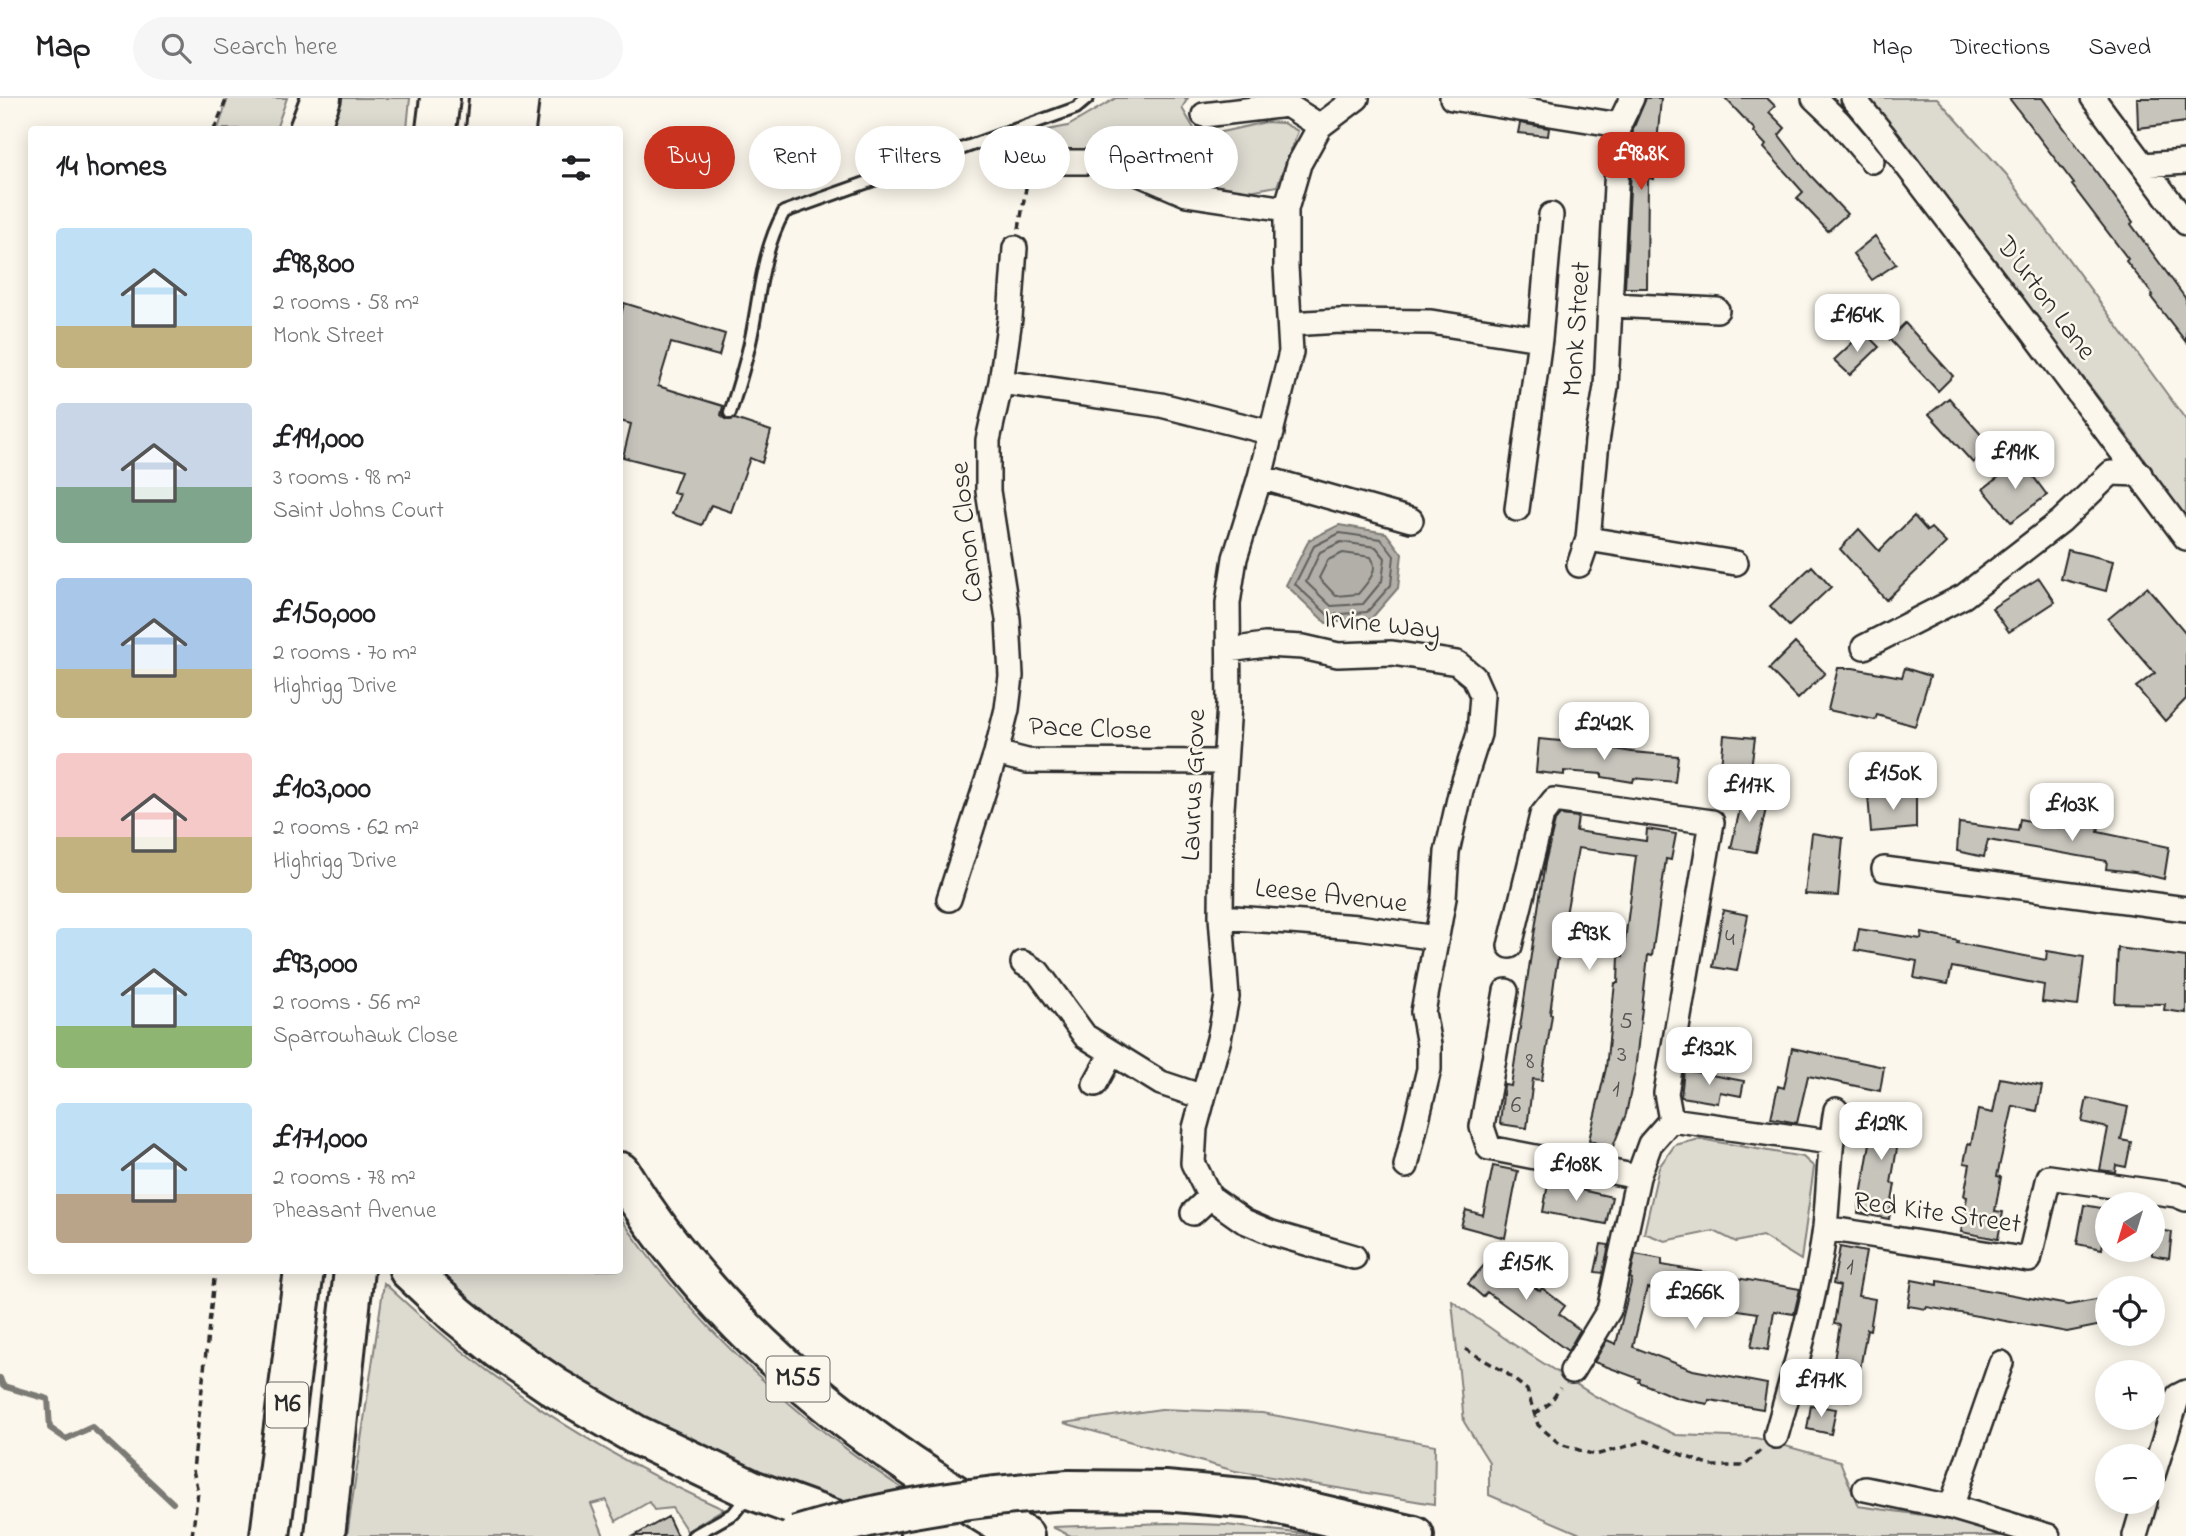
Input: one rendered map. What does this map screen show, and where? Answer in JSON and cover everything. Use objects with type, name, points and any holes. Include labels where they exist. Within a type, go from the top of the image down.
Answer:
[{"type":"highway","points":[[310,126],[321,98]]},
{"type":"highway","points":[[436,126],[440,98]]},
{"type":"highway","points":[[486,126],[489,98]]},
{"type":"highway","points":[[516,126],[519,98]]},
{"type":"highway","name":"M55","points":[[623,1177],[672,1250],[714,1297],[798,1378],[908,1464],[1003,1526],[1024,1536]]},
{"type":"highway","name":"M6","points":[[270,1536],[304,1274]]},
{"type":"highway","name":"M6","points":[[324,1536],[354,1274]]},
{"type":"highway","points":[[413,1274],[499,1349],[556,1388],[636,1435],[751,1490],[879,1536]]},
{"type":"highway","points":[[797,1536],[871,1515],[1016,1493],[1069,1490],[1165,1491],[1254,1499],[1414,1536]]},
{"type":"street","name":"Laurus Grove","points":[[1354,1257],[1272,1233],[1244,1221],[1210,1197],[1193,1163],[1195,1128],[1227,998],[1221,917],[1224,762],[1229,705],[1228,603],[1235,558],[1272,433],[1291,352],[1286,209],[1299,163],[1320,126],[1357,98]]},
{"type":"street","points":[[1452,98],[1619,124]]},
{"type":"street","name":"Monk Street","points":[[1579,565],[1588,539],[1597,441],[1606,387],[1619,124],[1632,98]]},
{"type":"street","points":[[1814,98],[1872,161]]},
{"type":"street","name":"D'Urton Lane","points":[[1853,98],[1893,147],[2186,538]]},
{"type":"street","points":[[2093,98],[2186,223]]},
{"type":"street","points":[[1204,115],[1287,104],[1320,126]]},
{"type":"street","points":[[1070,162],[1123,167],[1186,194],[1286,209]]},
{"type":"street","points":[[2143,164],[2186,162]]},
{"type":"street","points":[[1517,509],[1540,339],[1551,215]]},
{"type":"street","name":"Canon Close","points":[[1011,676],[1008,619],[988,491],[988,440],[1001,382],[1010,318],[1015,248]]},
{"type":"street","points":[[1611,305],[1717,310]]},
{"type":"street","points":[[1290,324],[1340,321],[1431,323],[1540,339]]},
{"type":"street","points":[[1001,382],[1161,405],[1272,433]]},
{"type":"street","points":[[1864,647],[1964,596],[2061,521],[2111,474],[2140,474]]},
{"type":"street","points":[[1260,477],[1411,520]]},
{"type":"street","points":[[1588,539],[1736,563]]},
{"type":"street","name":"Irvine Way","points":[[1229,650],[1265,645],[1303,648],[1338,655],[1392,653],[1457,663],[1474,677],[1482,695],[1479,734],[1469,767]]},
{"type":"street","name":"Pace Close","points":[[949,899],[996,752],[1007,709],[1011,676]]},
{"type":"street","name":"Pace Close","points":[[996,752],[1027,761],[1224,762]]},
{"type":"street","name":"Leese Avenue","points":[[1406,1166],[1429,1069],[1429,1045],[1423,1012],[1444,898],[1447,852],[1469,767]]},
{"type":"street","points":[[1510,946],[1542,815],[1554,800],[1712,822],[1666,1093],[1671,1121]]},
{"type":"street","points":[[1884,869],[2186,909]]},
{"type":"street","name":"Leese Avenue","points":[[1221,917],[1358,927],[1436,938]]},
{"type":"street","points":[[1023,963],[1038,972],[1085,1035],[1161,1083],[1203,1097]]},
{"type":"street","points":[[1506,991],[1482,1127],[1489,1148],[1638,1177]]},
{"type":"street","points":[[1095,1083],[1112,1052]]},
{"type":"street","points":[[1776,1436],[1804,1335],[1825,1228],[1830,1142],[1836,1110]]},
{"type":"street","points":[[1671,1121],[1830,1142]]},
{"type":"street","points":[[1572,1371],[1609,1310],[1638,1177],[1650,1143],[1671,1121]]},
{"type":"street","name":"Red Kite Street","points":[[1825,1228],[2029,1260],[2049,1177],[2176,1195],[2186,1199]]},
{"type":"street","points":[[1193,1213],[1210,1197]]},
{"type":"street","points":[[1951,1507],[2001,1363]]},
{"type":"street","points":[[2163,1444],[2178,1396],[2186,1392]]},
{"type":"street","points":[[1865,1489],[1951,1507],[2048,1536]]},
{"type":"street","points":[[2134,1536],[2141,1514]]},
{"type":"lane","points":[[730,413],[751,336],[765,261],[775,228],[784,212],[1076,108],[1088,98]]},
{"type":"lane","points":[[693,1536],[734,1513],[751,1490]]},
{"type":"path","points":[[216,126],[227,98]]},
{"type":"path","points":[[192,1536],[198,1492],[192,1469],[215,1274]]},
{"type":"path","points":[[1465,1349],[1505,1372],[1527,1390],[1538,1425],[1560,1444],[1595,1455],[1646,1441],[1711,1466],[1744,1466],[1776,1436]]},
{"type":"path","points":[[1535,1414],[1550,1403],[1572,1371]]},
{"type":"shaded area","points":[[228,98],[287,98],[277,126],[219,126]]},
{"type":"shaded area","points":[[339,98],[410,98],[407,126],[328,126]]},
{"type":"shaded area","points":[[1116,98],[1188,98],[1182,108],[1193,126],[1084,126],[1084,155],[1070,154],[1068,126]]},
{"type":"shaded area","points":[[1870,98],[1937,98],[2006,174],[2186,420],[2186,519],[2125,432]]},
{"type":"shaded area","points":[[1266,122],[1283,123],[1298,131],[1277,186],[1244,192],[1224,189],[1238,189],[1238,128]]},
{"type":"shaded area","points":[[1700,1139],[1803,1157],[1814,1167],[1801,1260],[1762,1236],[1736,1242],[1714,1231],[1665,1241],[1644,1233],[1659,1167],[1675,1145]]},
{"type":"shaded area","points":[[623,1221],[682,1298],[752,1370],[829,1436],[912,1495],[845,1511],[792,1493],[594,1396],[429,1274],[623,1274]]},
{"type":"shaded area","points":[[384,1283],[463,1352],[543,1411],[629,1462],[723,1509],[687,1531],[672,1508],[654,1510],[649,1502],[616,1521],[606,1500],[591,1504],[604,1536],[347,1536]]},
{"type":"shaded area","points":[[1452,1301],[1595,1396],[1676,1435],[1756,1438],[1840,1461],[1858,1506],[1973,1522],[2013,1536],[1585,1536],[1489,1495],[1489,1462],[1464,1422]]},
{"type":"shaded area","points":[[1161,1409],[1262,1413],[1435,1445],[1434,1504],[1235,1471],[1064,1423]]},
{"type":"shaded area","points":[[1168,1523],[1226,1525],[1323,1536],[1071,1536],[1052,1527]]},
{"type":"water","points":[[1339,525],[1386,533],[1402,554],[1398,588],[1371,619],[1326,623],[1286,585],[1309,540]]},
{"type":"building","points":[[1646,98],[1661,98],[1654,179],[1648,178],[1647,288],[1625,288],[1633,129]]},
{"type":"building","points":[[1725,98],[1767,98],[1775,106],[1769,112],[1785,128],[1779,135],[1810,175],[1847,214],[1828,231],[1797,198],[1803,192],[1764,148],[1766,145],[1755,130]]},
{"type":"building","points":[[2009,98],[2042,98],[2133,222],[2131,224],[2186,299],[2186,342],[2151,297],[2153,295],[2126,261],[2128,259],[2072,185],[2074,184]]},
{"type":"building","points":[[2137,98],[2186,98],[2186,122],[2138,128]]},
{"type":"building","points":[[1520,123],[1549,128],[1548,136],[1518,133]]},
{"type":"building","points":[[1875,236],[1896,264],[1872,280],[1853,254]]},
{"type":"building","points":[[624,303],[725,334],[719,356],[671,343],[658,386],[723,406],[721,415],[727,420],[735,419],[771,431],[762,463],[750,458],[731,512],[711,505],[702,525],[672,514],[680,494],[673,492],[681,472],[623,457],[631,424],[623,422]]},
{"type":"building","points":[[1905,323],[1953,376],[1938,391],[1889,339]]},
{"type":"building","points":[[1864,332],[1879,347],[1850,375],[1834,360]]},
{"type":"building","points":[[1949,398],[1990,445],[1973,463],[1929,414]]},
{"type":"building","points":[[2021,460],[2047,495],[2011,522],[1983,489]]},
{"type":"building","points":[[1914,516],[1927,531],[1931,528],[1946,543],[1886,600],[1840,549],[1859,529],[1879,551]]},
{"type":"building","points":[[2068,550],[2113,561],[2106,591],[2061,579]]},
{"type":"building","points":[[1812,566],[1831,587],[1789,626],[1770,606]]},
{"type":"building","points":[[2039,578],[2055,602],[2009,632],[1992,608]]},
{"type":"building","points":[[2147,587],[2186,633],[2186,699],[2165,721],[2136,687],[2155,673],[2108,619]]},
{"type":"building","points":[[1795,643],[1825,673],[1798,699],[1769,669]]},
{"type":"building","points":[[1838,668],[1902,677],[1905,668],[1930,676],[1915,726],[1877,715],[1875,720],[1828,710]]},
{"type":"building","points":[[1724,735],[1755,738],[1748,790],[1719,788]]},
{"type":"building","points":[[1539,739],[1678,756],[1675,782],[1634,778],[1633,782],[1602,777],[1602,774],[1564,771],[1564,775],[1536,772]]},
{"type":"building","points":[[1916,793],[1916,828],[1871,832],[1868,795]]},
{"type":"building","points":[[1743,796],[1768,800],[1756,852],[1731,848]]},
{"type":"building","points":[[2063,809],[2101,815],[2098,832],[2169,847],[2164,879],[2106,869],[2107,861],[1988,840],[1984,857],[1957,851],[1959,823],[2018,831],[2020,819],[2060,828]]},
{"type":"building","points":[[1560,815],[1578,817],[1576,831],[1646,841],[1647,829],[1676,834],[1671,860],[1666,859],[1652,956],[1648,955],[1635,1071],[1626,1114],[1612,1149],[1589,1140],[1606,1068],[1615,983],[1618,983],[1619,955],[1623,956],[1636,856],[1578,848],[1555,975],[1542,1080],[1533,1079],[1527,1128],[1500,1124],[1504,1085],[1511,1086],[1545,863],[1555,821]]},
{"type":"building","points":[[1812,833],[1843,838],[1838,896],[1805,894]]},
{"type":"building","points":[[1723,910],[1748,915],[1737,971],[1713,967]]},
{"type":"building","points":[[1859,929],[1921,939],[1922,933],[1958,941],[1957,943],[2046,960],[2047,951],[2084,957],[2078,1006],[2042,1002],[2044,985],[1952,967],[1948,984],[1914,978],[1917,961],[1855,950]]},
{"type":"building","points":[[2118,948],[2186,957],[2186,1013],[2164,1010],[2165,1004],[2115,1003]]},
{"type":"building","points":[[1792,1048],[1884,1067],[1880,1091],[1808,1076],[1797,1123],[1771,1118],[1778,1086],[1784,1088]]},
{"type":"building","points":[[1684,1070],[1744,1081],[1741,1096],[1720,1092],[1718,1103],[1681,1097]]},
{"type":"building","points":[[2000,1078],[2042,1086],[2037,1111],[2013,1106],[1997,1176],[2001,1177],[1995,1211],[2003,1212],[1998,1239],[1961,1232],[1970,1164],[1964,1163],[1968,1143],[1971,1144],[1978,1110],[1993,1113]]},
{"type":"building","points":[[2087,1098],[2128,1107],[2121,1140],[2131,1142],[2126,1167],[2116,1165],[2115,1172],[2100,1170],[2108,1128],[2082,1122]]},
{"type":"building","points":[[1873,1105],[1907,1112],[1902,1132],[1900,1131],[1891,1183],[1895,1184],[1889,1219],[1858,1213],[1873,1126],[1869,1125]]},
{"type":"building","points":[[1493,1166],[1518,1171],[1505,1238],[1461,1226],[1466,1210],[1483,1215]]},
{"type":"building","points":[[1549,1178],[1569,1181],[1568,1187],[1612,1197],[1606,1224],[1543,1212]]},
{"type":"building","points":[[2084,1205],[2095,1207],[2095,1248],[2077,1244]]},
{"type":"building","points":[[2165,1231],[2172,1232],[2169,1258],[2165,1257]]},
{"type":"building","points":[[1601,1244],[1609,1245],[1603,1273],[1595,1272]]},
{"type":"building","points":[[1840,1247],[1866,1252],[1858,1296],[1875,1299],[1860,1369],[1854,1368],[1849,1401],[1824,1396],[1828,1372],[1832,1372],[1840,1325],[1834,1324],[1840,1286],[1833,1284]]},
{"type":"building","points":[[1635,1254],[1662,1259],[1662,1265],[1800,1289],[1794,1314],[1774,1311],[1768,1350],[1751,1347],[1758,1313],[1693,1303],[1694,1296],[1647,1288],[1633,1347],[1693,1370],[1767,1384],[1763,1409],[1677,1398],[1639,1382],[1640,1379],[1594,1362],[1607,1340],[1616,1344],[1632,1279],[1630,1278]]},
{"type":"building","points":[[1491,1257],[1540,1291],[1542,1288],[1565,1306],[1559,1314],[1580,1330],[1568,1351],[1487,1292],[1483,1297],[1468,1284]]},
{"type":"building","points":[[1912,1280],[1938,1285],[1938,1281],[2068,1305],[2095,1300],[2095,1326],[2067,1332],[1908,1306]]},
{"type":"building","points":[[1811,1405],[1836,1409],[1831,1434],[1807,1429]]},
{"type":"building","points":[[668,1517],[677,1536],[634,1536]]},
{"type":"waterway","points":[[0,1378],[3,1386],[48,1399],[50,1428],[66,1439],[92,1427],[173,1503]]}]
